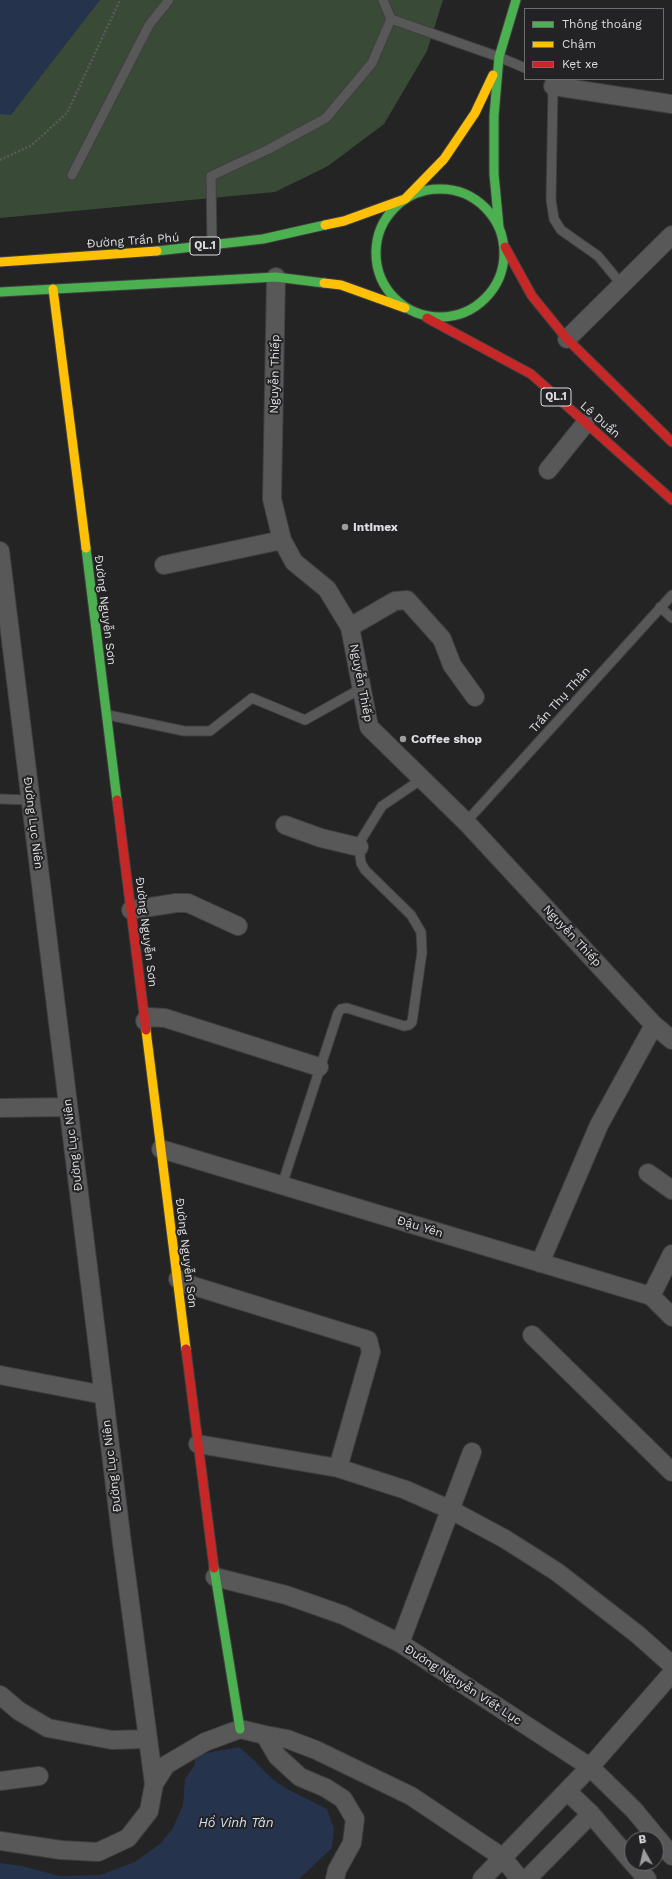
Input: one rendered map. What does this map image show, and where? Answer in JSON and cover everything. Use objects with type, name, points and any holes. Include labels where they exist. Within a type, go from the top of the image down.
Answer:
[{"type":"main road","points":[[405,199],[444,159],[475,114],[499,60],[516,0]]},
{"type":"main road","points":[[499,60],[494,116],[494,174],[499,227]]},
{"type":"main road","name":"QL.1","points":[[405,308],[390,295],[380,277],[375,255],[378,233],[388,214],[405,199],[426,190],[448,189],[469,196],[487,209],[499,227],[505,247],[532,296],[567,339],[672,442]]},
{"type":"main road","name":"Đường Trần Phú","points":[[0,262],[179,250],[263,239],[344,221],[405,199]]},
{"type":"main road","name":"QL.1","points":[[0,292],[276,277],[341,285],[424,316],[445,318],[465,313],[482,302],[496,286],[503,268],[505,247]]},
{"type":"main road","name":"Đường Nguyễn Sơn","points":[[52,289],[215,1577],[240,1730]]},
{"type":"main road","name":"Lê Duẩn","points":[[424,316],[531,374],[585,424],[672,500]]},
{"type":"street","points":[[551,83],[672,104]]},
{"type":"street","points":[[567,339],[672,235]]},
{"type":"street","name":"Nguyễn Thiếp","points":[[276,277],[272,499],[282,540],[294,562],[327,589],[350,627],[369,727],[466,822],[654,1025],[672,1040]]},
{"type":"street","points":[[548,470],[585,424]]},
{"type":"street","points":[[164,565],[282,540]]},
{"type":"street","name":"Đường Lục Niên","points":[[0,551],[68,1107],[147,1739],[154,1784]]},
{"type":"street","points":[[350,627],[395,601],[407,600],[442,639],[452,665],[475,697]]},
{"type":"street","points":[[285,825],[321,838],[359,847]]},
{"type":"street","points":[[131,910],[176,903],[188,903],[238,926]]},
{"type":"street","points":[[145,1021],[148,1017],[165,1018],[319,1067]]},
{"type":"street","points":[[540,1263],[599,1125],[654,1025]]},
{"type":"street","points":[[0,1108],[68,1107]]},
{"type":"street","name":"Đậu Yên","points":[[161,1149],[651,1296],[672,1317]]},
{"type":"street","points":[[648,1173],[672,1190]]},
{"type":"street","points":[[651,1296],[672,1254]]},
{"type":"street","points":[[178,1279],[184,1284],[368,1340],[371,1352],[338,1468]]},
{"type":"street","points":[[532,1335],[672,1472]]},
{"type":"street","points":[[0,1375],[104,1395]]},
{"type":"street","points":[[198,1444],[338,1468],[406,1490],[451,1510],[505,1539],[557,1572],[637,1634],[672,1665]]},
{"type":"street","points":[[400,1643],[472,1452]]},
{"type":"street","name":"Đường Nguyễn Viết Lục","points":[[215,1577],[286,1595],[342,1615],[400,1643],[590,1767],[634,1810],[672,1856]]},
{"type":"street","points":[[482,1879],[590,1767],[672,1673]]},
{"type":"street","points":[[0,1696],[19,1712],[48,1728],[112,1740],[147,1739]]},
{"type":"street","points":[[0,1841],[61,1850],[98,1852],[128,1838],[149,1811],[154,1784],[166,1765],[205,1742],[240,1730],[287,1740],[316,1750],[411,1796],[502,1857],[520,1879]]},
{"type":"street","points":[[265,1735],[277,1756],[300,1777],[326,1788],[343,1799],[355,1819],[352,1843],[337,1870],[335,1879]]},
{"type":"street","points":[[0,1780],[39,1776]]},
{"type":"street","points":[[567,1791],[591,1814],[624,1852]]},
{"type":"street","points":[[527,1879],[591,1814]]},
{"type":"street","points":[[640,1871],[647,1879]]},
{"type":"lane","points":[[72,175],[149,25],[169,0]]},
{"type":"lane","points":[[212,246],[211,176],[269,149],[326,118],[372,63],[391,19],[383,0]]},
{"type":"lane","points":[[391,19],[499,60],[524,68]]},
{"type":"lane","points":[[551,83],[550,200],[554,219],[561,230],[598,256],[622,285]]},
{"type":"lane","name":"Trần Thụ Thân","points":[[466,822],[672,595]]},
{"type":"lane","points":[[660,607],[672,618]]},
{"type":"lane","points":[[106,715],[184,731],[210,731],[252,698],[306,720],[362,688]]},
{"type":"lane","points":[[282,1185],[319,1067],[338,1013],[341,1009],[347,1008],[404,1026],[409,1025],[412,1022],[422,952],[421,932],[411,915],[365,870],[361,863],[359,847],[361,840],[382,806],[422,779]]},
{"type":"lane","points":[[0,799],[31,800]]},
{"type":"path","points":[[0,160],[32,145],[67,113],[120,0]]},
{"type":"green space","points":[[0,0],[443,0],[427,51],[384,124],[328,166],[275,192],[0,218]]},
{"type":"water","points":[[0,0],[100,0],[11,115],[0,114]]},
{"type":"water","name":"Hồ Vinh Tân","points":[[239,1747],[272,1779],[287,1789],[327,1809],[334,1828],[332,1848],[299,1879],[0,1879],[0,1863],[22,1866],[60,1876],[100,1875],[135,1862],[160,1844],[173,1828],[183,1805],[185,1779],[194,1766],[196,1755]]},
{"type":"traffic: fast","points":[[499,227],[494,174],[494,116],[499,57],[516,0]]},
{"type":"traffic: fast","points":[[446,189],[470,196],[481,203],[490,212],[499,228],[503,240],[504,253],[503,266],[497,283],[490,294],[481,303],[470,310],[453,316],[434,317],[410,310],[399,303],[390,294],[383,283],[377,266],[376,247],[383,223],[390,212],[399,203],[410,196],[427,190],[446,189]]},
{"type":"traffic: fast","points":[[157,251],[263,239],[325,225]]},
{"type":"traffic: fast","points":[[0,292],[276,277],[324,283]]},
{"type":"traffic: fast","points":[[86,548],[117,800]]},
{"type":"traffic: fast","points":[[214,1568],[240,1729]]},
{"type":"traffic: slow","points":[[405,199],[444,159],[475,113],[493,75]]},
{"type":"traffic: slow","points":[[325,225],[344,221],[405,199]]},
{"type":"traffic: slow","points":[[0,262],[157,251]]},
{"type":"traffic: slow","points":[[324,283],[341,285],[405,308]]},
{"type":"traffic: slow","points":[[53,289],[86,548]]},
{"type":"traffic: slow","points":[[146,1030],[186,1349]]},
{"type":"traffic: jam","points":[[505,247],[532,296],[567,339],[672,442]]},
{"type":"traffic: jam","points":[[427,318],[531,374],[672,500]]},
{"type":"traffic: jam","points":[[117,800],[146,1030]]},
{"type":"traffic: jam","points":[[186,1349],[214,1568]]},
{"type":"place","name":"Intimex","points":[[345,527]]},
{"type":"place","name":"Coffee shop","points":[[403,739]]}]
